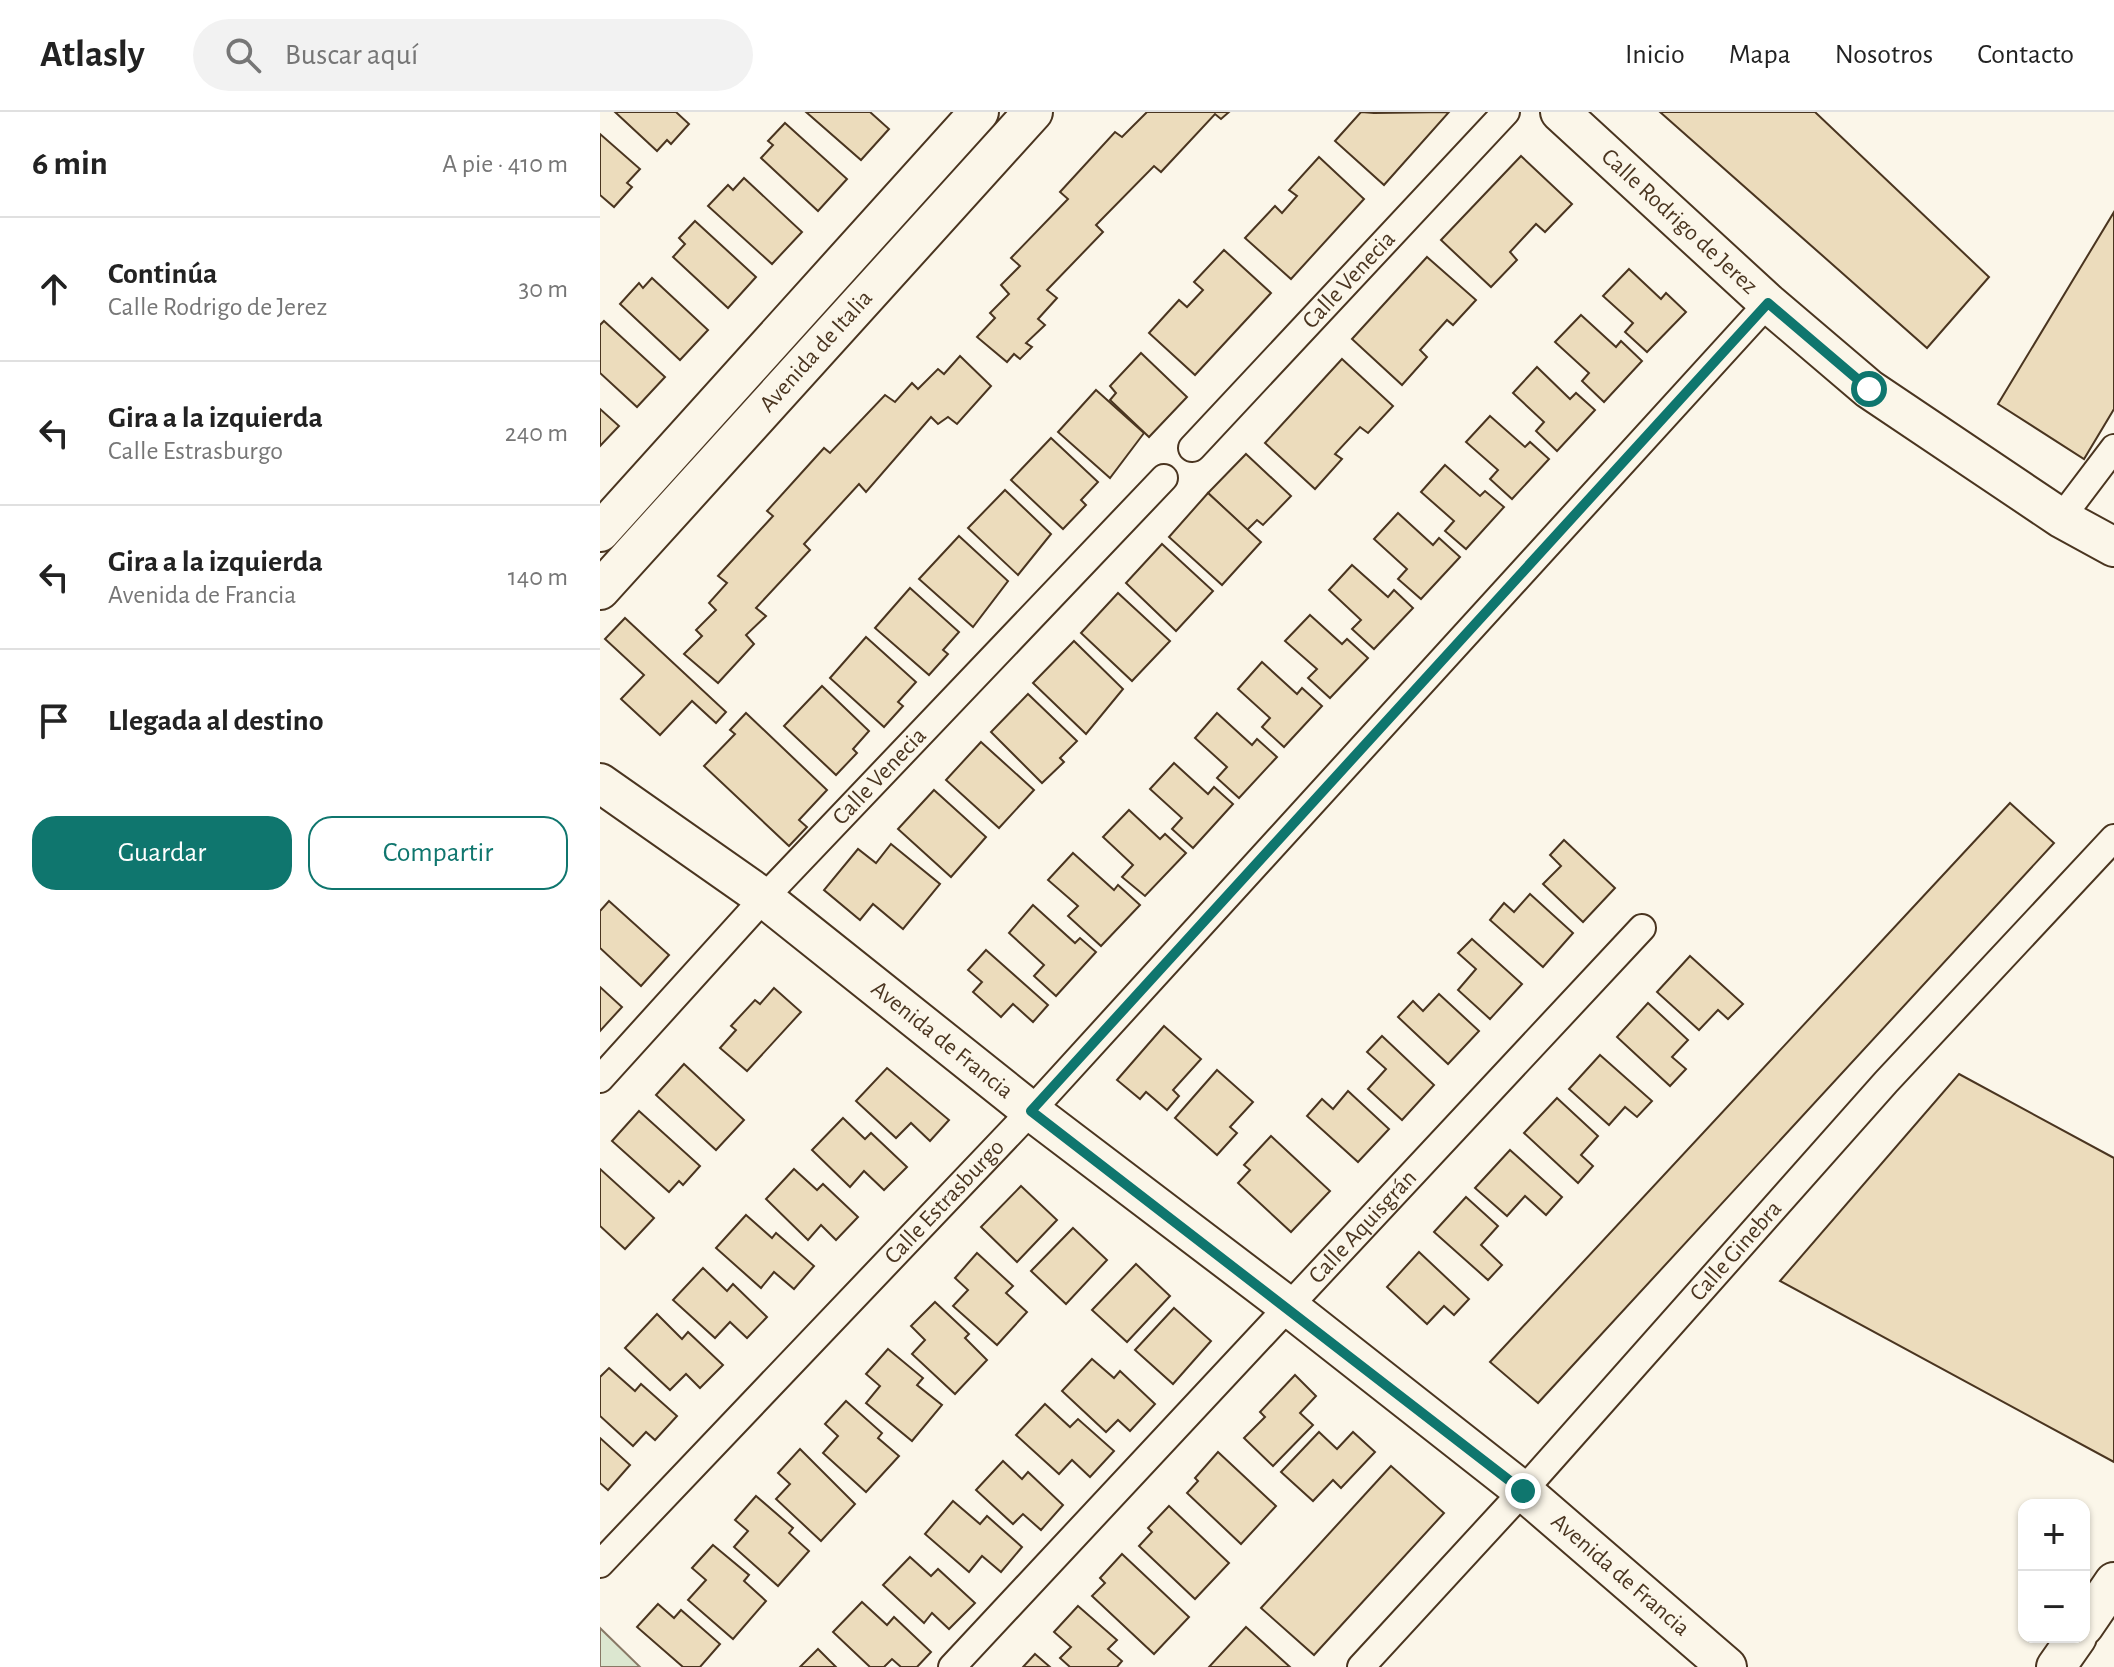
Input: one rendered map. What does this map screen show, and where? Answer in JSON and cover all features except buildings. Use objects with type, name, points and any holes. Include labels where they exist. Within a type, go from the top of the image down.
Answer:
[{"type":"street","name":"Avenida de Italia","points":[[600,532],[979,112]]},
{"type":"street","name":"Avenida de Italia","points":[[600,590],[1033,112]]},
{"type":"street","name":"Calle Venecia","points":[[1192,448],[1506,112]]},
{"type":"street","name":"Calle Rodrigo de Jerez","points":[[1565,114],[1768,303],[1869,389],[2061,518],[2114,547]]},
{"type":"street","name":"Calle Estrasburgo","points":[[600,1564],[1031,1111],[1768,303]]},
{"type":"street","points":[[2061,518],[2114,448]]},
{"type":"street","name":"Calle Venecia","points":[[600,1079],[764,898],[1164,478]]},
{"type":"street","name":"Avenida de Francia","points":[[600,783],[764,898],[1031,1111],[1289,1307],[1523,1491],[1727,1667]]},
{"type":"street","name":"Calle Ginebra","points":[[1361,1667],[1523,1491],[1886,1082],[2114,838]]},
{"type":"street","name":"Calle Aquisgrán","points":[[952,1667],[1642,928]]},
{"type":"street","points":[[2090,1617],[2114,1582]]},
{"type":"street","points":[[2056,1667],[2073,1643]]},
{"type":"green space","points":[[600,1628],[640,1667],[600,1667]]},
{"type":"route","points":[[1523,1491],[1289,1307],[1031,1111],[1768,303],[1869,389]]}]
